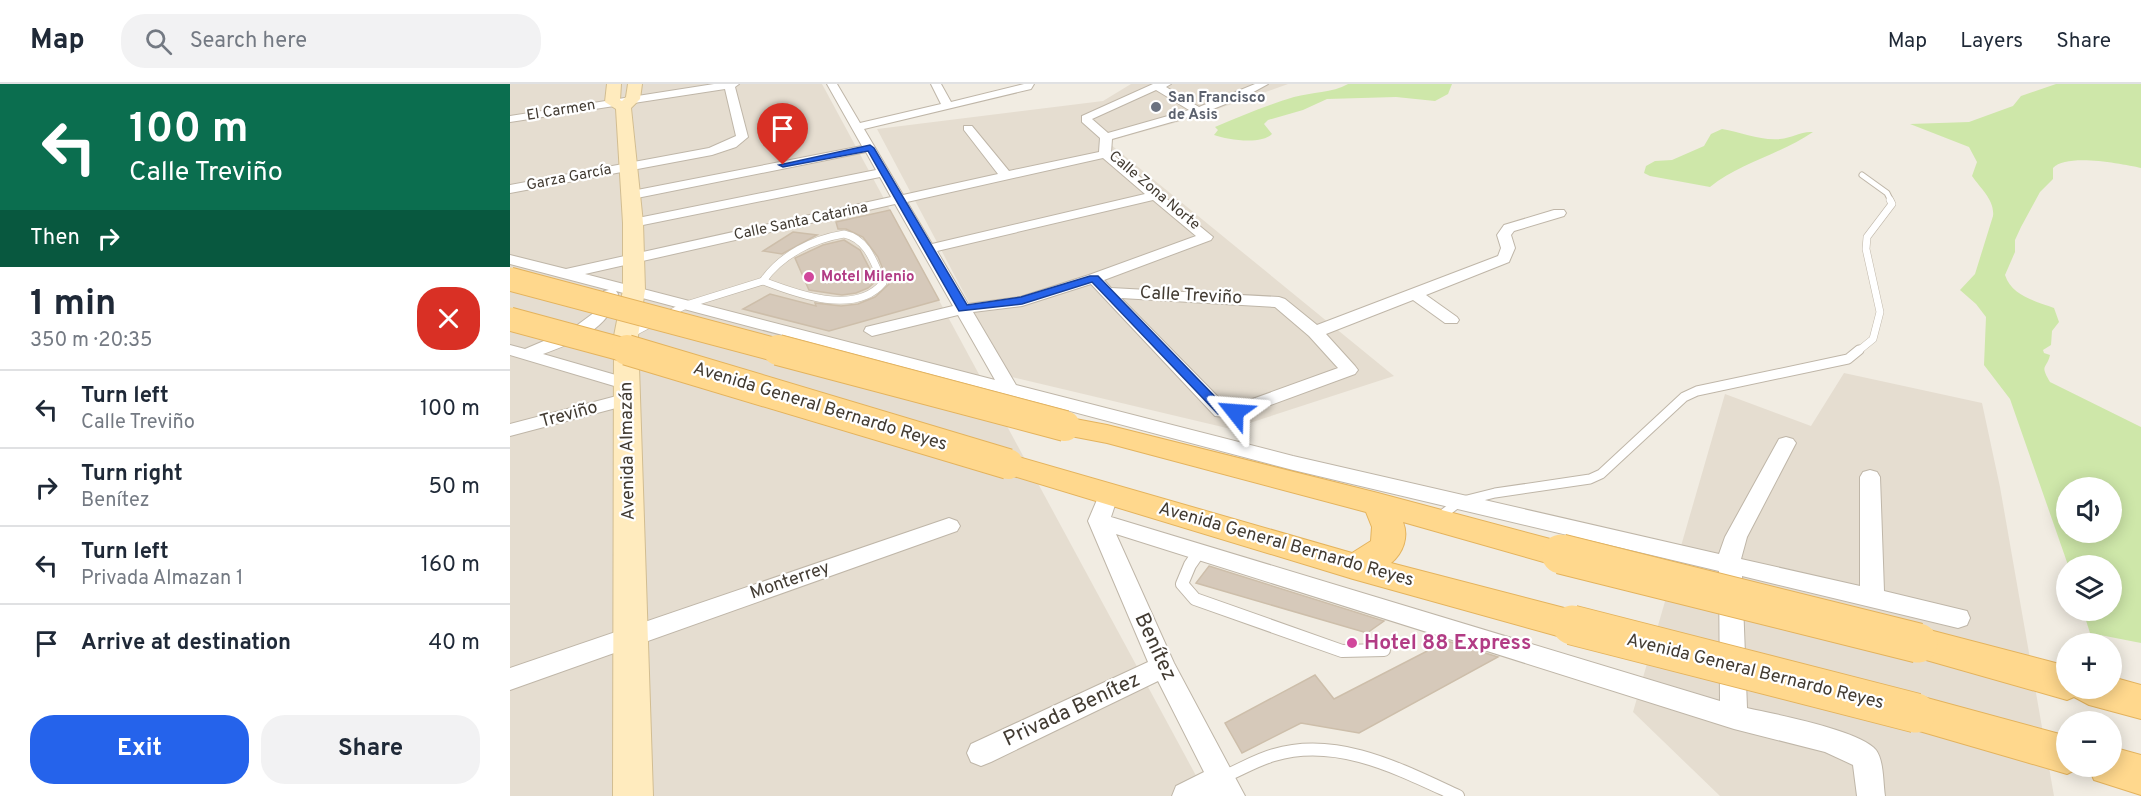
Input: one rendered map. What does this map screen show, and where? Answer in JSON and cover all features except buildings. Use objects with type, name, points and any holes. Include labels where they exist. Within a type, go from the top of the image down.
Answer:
[{"type":"main road","name":"Avenida Almazán","points":[[614,84],[626,98],[627,167],[632,195],[634,258],[634,290],[626,336],[633,796]]},
{"type":"main road","points":[[510,279],[1065,426],[1288,471],[1378,504],[1447,511],[1561,554],[2056,679]]},
{"type":"main road","name":"Avenida General Bernardo Reyes","points":[[510,319],[672,362],[1008,464],[1104,507],[1353,566],[1916,713],[2056,752]]},
{"type":"main road","points":[[1353,566],[1369,561],[1389,542],[1390,530],[1378,504]]},
{"type":"main road","points":[[2122,697],[2141,702]]},
{"type":"main road","points":[[2122,770],[2141,775]]},
{"type":"street","name":"El Carmen","points":[[510,119],[626,98],[731,84]]},
{"type":"street","name":"Garza García","points":[[510,189],[712,151],[732,144],[742,137],[731,84]]},
{"type":"street","points":[[832,84],[1009,388]]},
{"type":"street","points":[[936,84],[948,106]]},
{"type":"street","points":[[1106,137],[1199,111],[1234,99],[1263,84]]},
{"type":"street","points":[[858,127],[1029,85]]},
{"type":"street","points":[[1162,85],[1199,111]]},
{"type":"street","name":"Calle Zona Norte","points":[[1094,278],[1206,237],[1105,154],[1106,137],[1086,120],[1086,118],[1122,104],[1142,91],[1162,85]]},
{"type":"street","points":[[968,128],[1007,177]]},
{"type":"street","points":[[632,195],[870,148]]},
{"type":"street","name":"Calle Santa Catarina","points":[[567,273],[901,201],[1105,154]]},
{"type":"street","points":[[633,223],[884,172]]},
{"type":"street","points":[[929,249],[1156,195]]},
{"type":"street","points":[[872,331],[963,309],[1022,301],[1094,278],[1222,412],[1228,414],[1349,370],[1315,332],[1504,259],[1508,248],[1504,235],[1509,228],[1559,213]]},
{"type":"street","points":[[510,259],[1009,388],[1288,471],[1447,511],[1729,563],[1958,618]]},
{"type":"street","points":[[519,352],[572,335],[601,314],[607,307],[610,295],[605,285],[595,280]]},
{"type":"street","name":"Calle Treviño","points":[[1107,292],[1275,300],[1282,303],[1315,332]]},
{"type":"street","points":[[1415,294],[1451,320]]},
{"type":"street","points":[[519,352],[627,392]]},
{"type":"street","name":"Treviño","points":[[510,430],[627,392]]},
{"type":"street","points":[[1734,717],[1729,563],[1731,546],[1786,443]]},
{"type":"street","points":[[1870,477],[1872,598]]},
{"type":"street","points":[[1104,507],[1199,552],[1734,717],[1814,736],[1862,754],[1866,759],[1870,796]]},
{"type":"street","name":"Benítez","points":[[1104,507],[1163,667],[1226,787]]},
{"type":"street","name":"Monterrey","points":[[510,679],[949,526]]},
{"type":"street","name":"Privada Benítez","points":[[981,753],[1163,667]]},
{"type":"street","points":[[1186,796],[1226,787]]},
{"type":"lane","points":[[1447,511],[1495,493],[1590,479],[1601,474],[1684,398],[1697,391],[1848,359],[1873,339],[1880,312],[1866,249],[1867,237],[1892,204],[1887,194],[1862,176]]},
{"type":"lane","points":[[626,336],[686,305],[763,281],[779,262],[820,240],[847,235],[856,237],[865,246],[883,283],[879,289],[867,296],[843,300],[780,289],[763,281]]},
{"type":"lane","points":[[1199,552],[1190,565],[1182,584],[1196,599],[1342,651],[1384,651]]},
{"type":"lane","points":[[1226,787],[1274,754],[1325,748],[1400,771],[1458,796]]},
{"type":"shaded area","points":[[510,84],[822,84],[1207,796],[510,796]]},
{"type":"shaded area","points":[[1131,84],[1288,84],[1192,118],[1113,140],[1110,144],[1394,376],[1231,429],[1008,376],[877,129],[1103,101]]},
{"type":"shaded area","points":[[1844,373],[1982,403],[2000,487],[2054,796],[1720,796],[1633,712],[1725,394],[1811,426]]},
{"type":"green space","points":[[1348,84],[1452,84],[1448,94],[1435,101],[1396,97],[1327,99],[1303,110],[1268,120],[1264,124],[1272,134],[1260,140],[1236,140],[1214,135],[1218,130],[1215,127],[1264,107]]},
{"type":"green space","points":[[2056,84],[2141,84],[2141,168],[2082,160],[2070,161],[2053,168],[2053,179],[2040,192],[2015,240],[2015,252],[2005,275],[2008,282],[2019,293],[2054,308],[2059,322],[2052,331],[2051,345],[2043,350],[2044,353],[2050,355],[2044,369],[2050,382],[2141,427],[2141,643],[2122,639],[2122,633],[2090,633],[2086,621],[2122,621],[2122,555],[2065,555],[2060,543],[2122,543],[2122,477],[2056,477],[2056,531],[2010,399],[1984,365],[1986,317],[1976,304],[1960,290],[1975,274],[1993,216],[1989,199],[1972,176],[1977,162],[1969,147],[1910,124],[1969,122],[2013,106],[2021,96]]},
{"type":"green space","points":[[1722,129],[1758,138],[1773,139],[1813,132],[1801,140],[1734,171],[1710,187],[1644,173],[1646,166],[1655,161],[1672,160],[1704,146],[1711,134]]},
{"type":"place","name":"San Francisco de Asis","points":[[1156,107]]},
{"type":"place","name":"Motel Milenio","points":[[809,277]]},
{"type":"place","name":"Hotel 88 Express","points":[[1352,643]]},
{"type":"route","points":[[783,165],[870,148],[963,309],[1022,301],[1094,278],[1222,412],[1228,414],[1235,412]]}]
